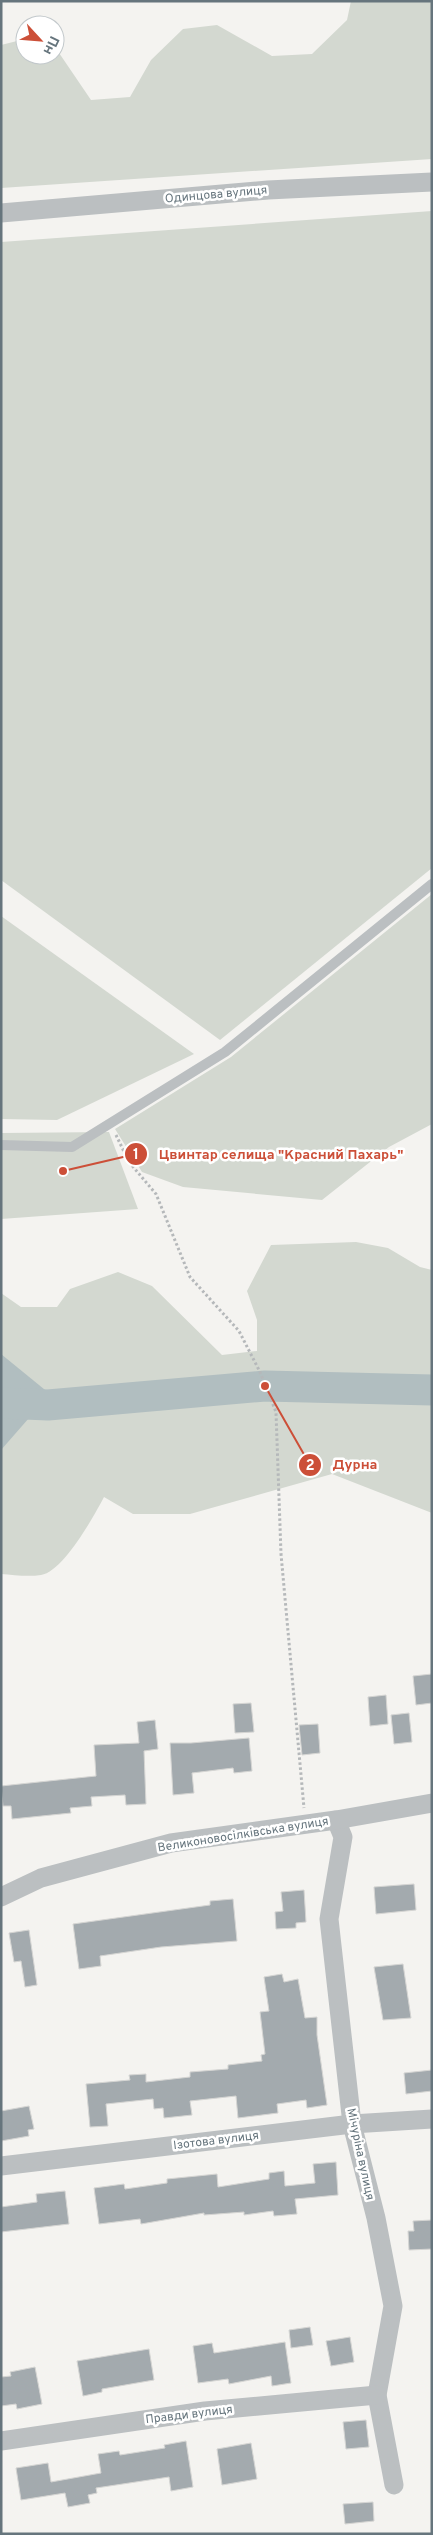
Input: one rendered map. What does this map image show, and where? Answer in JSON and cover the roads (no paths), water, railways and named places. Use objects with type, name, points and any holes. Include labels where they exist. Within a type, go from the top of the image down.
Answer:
[{"type":"street","name":"Одинцова вулиця","points":[[1,213],[268,190],[432,182]]},
{"type":"street","name":"Великоновосілківська вулиця","points":[[1,1897],[41,1878],[171,1843],[336,1820],[432,1803]]},
{"type":"street","name":"Мічуріна вулиця","points":[[336,1820],[343,1837],[330,1920],[352,2124],[376,2218],[393,2306],[377,2395],[394,2486]]},
{"type":"street","name":"Ізотова вулиця","points":[[1,2166],[352,2124],[432,2119]]},
{"type":"street","name":"Правди вулиця","points":[[1,2441],[205,2411],[377,2395]]},
{"type":"lane","points":[[1,1145],[72,1147],[110,1124],[225,1052],[432,884]]},
{"type":"waterway","points":[[1,1403],[48,1405],[265,1386],[432,1390]]},
{"type":"place","name":"Цвинтар селища \"Красний Пахарь\"","points":[[63,1171]]},
{"type":"place","name":"Дурна","points":[[265,1386]]}]
